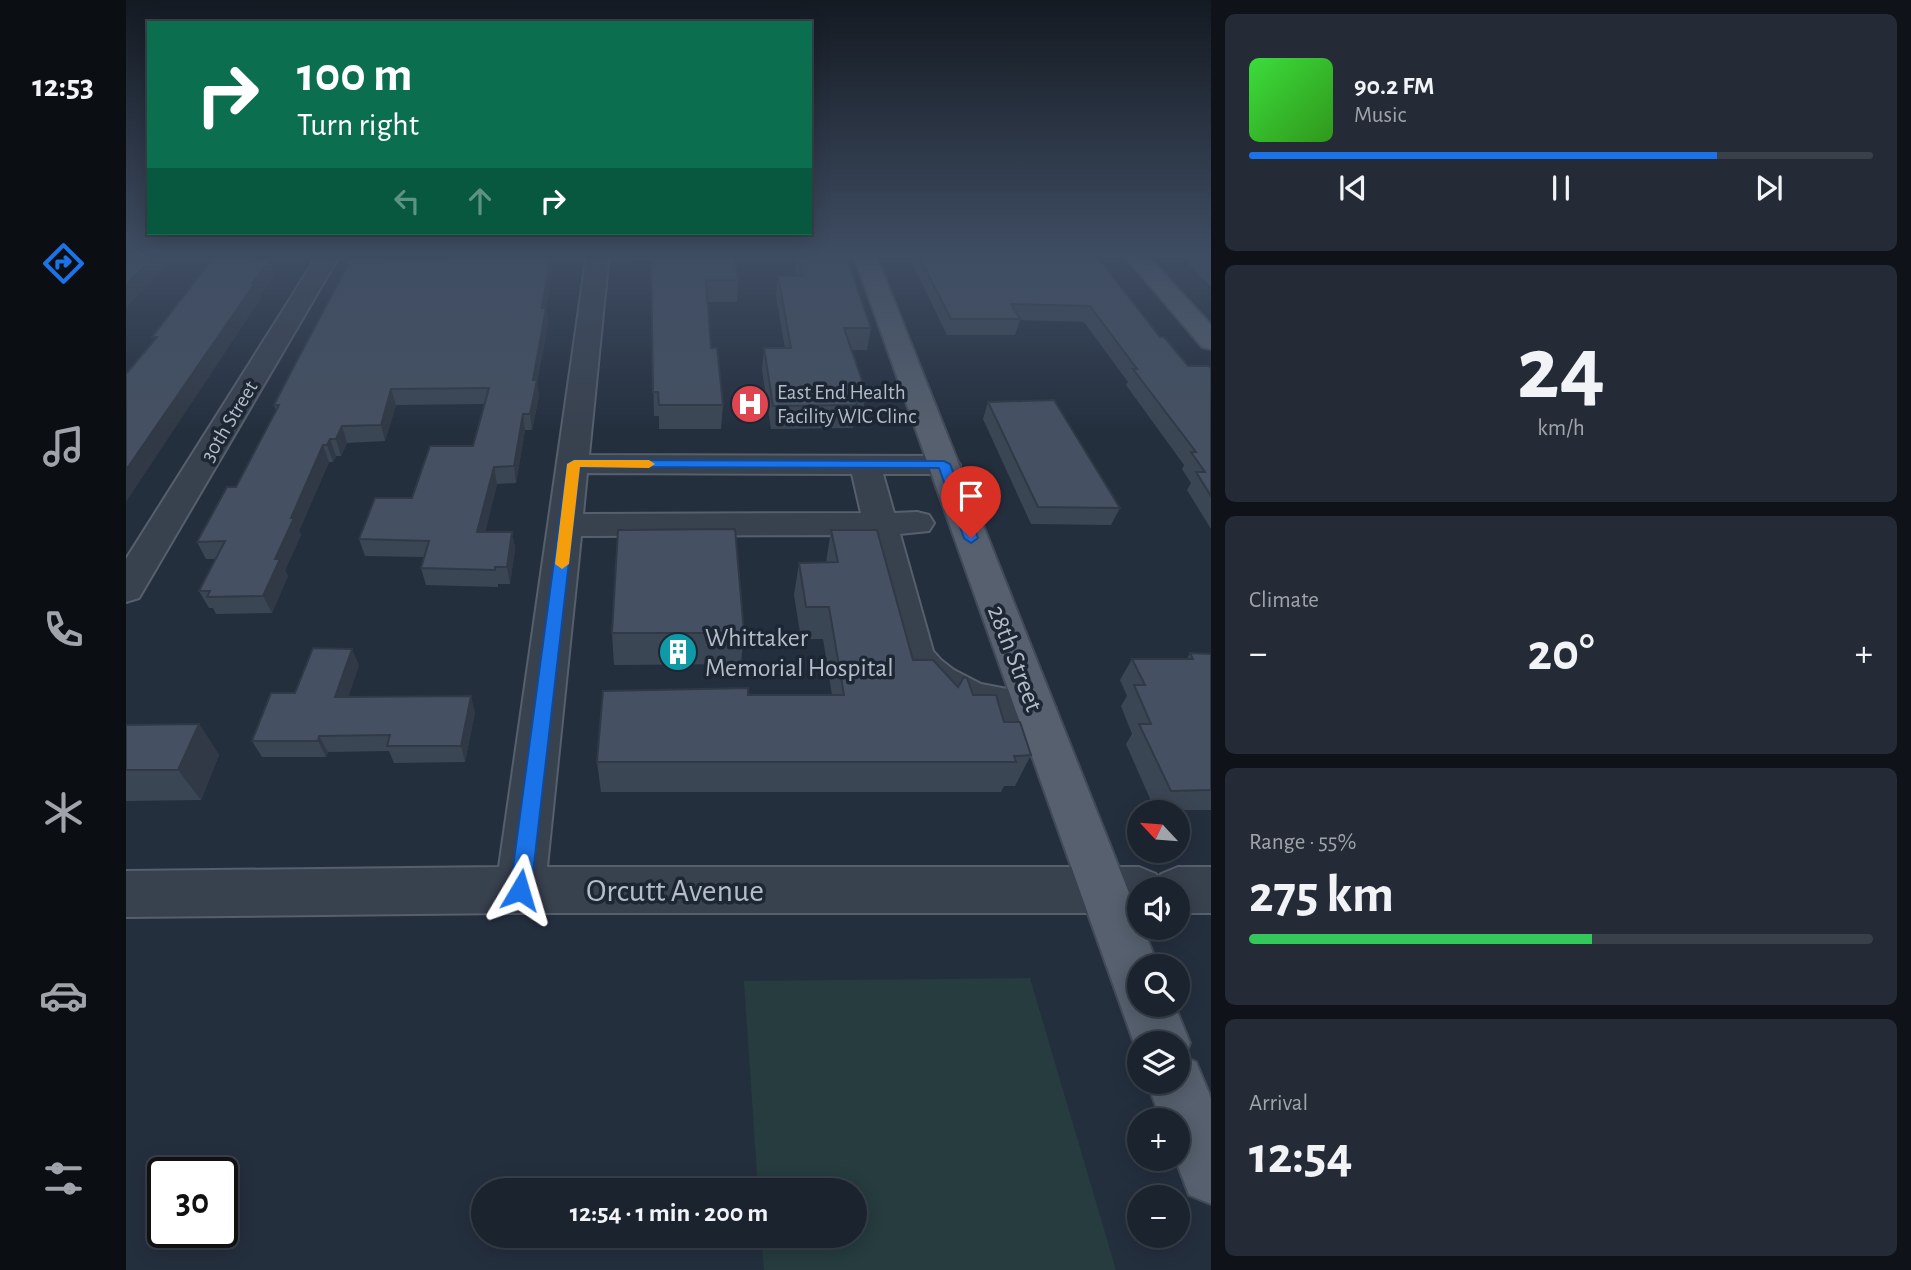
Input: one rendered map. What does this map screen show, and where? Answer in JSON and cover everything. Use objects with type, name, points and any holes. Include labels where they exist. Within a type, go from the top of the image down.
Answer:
[{"type":"main road","name":"28th Street","points":[[886,312],[1035,709],[1121,890],[1133,954]]},
{"type":"main road","points":[[1186,312],[1211,341]]},
{"type":"main road","points":[[1181,1094],[1211,1173]]},
{"type":"street","name":"30th Street","points":[[126,589],[294,312]]},
{"type":"street","points":[[520,890],[591,312]]},
{"type":"street","points":[[574,464],[944,464]]},
{"type":"street","points":[[865,464],[898,523],[915,657],[926,672],[975,699],[996,706],[1035,709]]},
{"type":"street","points":[[567,525],[898,523]]},
{"type":"street","name":"Orcutt Avenue","points":[[126,894],[520,890],[1121,890]]},
{"type":"street","points":[[1190,890],[1211,890]]},
{"type":"green space","points":[[1030,978],[1116,1270],[764,1270],[762,1248],[867,1248],[867,1178],[757,1178],[744,981]]},
{"type":"building","points":[[171,312],[235,312],[126,470],[126,374],[157,337],[152,337]]},
{"type":"building","points":[[323,312],[545,312],[533,380],[537,380],[530,414],[523,414],[514,466],[494,467],[477,532],[512,532],[507,567],[495,567],[495,570],[421,568],[429,541],[359,539],[375,498],[412,498],[430,446],[473,446],[489,388],[391,389],[381,425],[342,426],[336,439],[330,439],[327,445],[323,445],[291,518],[294,518],[275,559],[280,559],[263,596],[207,597],[210,591],[199,591],[225,541],[197,542],[227,487],[236,487],[279,405],[274,405]]},
{"type":"building","points":[[652,312],[708,312],[711,348],[717,348],[723,405],[659,405],[658,392],[653,392]]},
{"type":"building","points":[[785,312],[866,312],[871,328],[844,328],[866,392],[853,392],[857,405],[773,406],[764,348],[791,348]]},
{"type":"building","points":[[948,312],[1016,312],[1020,319],[951,319]]},
{"type":"building","points":[[1095,312],[1141,312],[1188,366],[1209,366],[1211,369],[1211,496],[1196,472],[1205,472],[1191,452],[1196,452],[1133,369],[1137,369]]},
{"type":"building","points":[[1054,400],[1120,508],[1038,507],[988,402]]},
{"type":"building","points":[[735,529],[744,633],[612,633],[618,530]]},
{"type":"building","points":[[831,530],[877,530],[913,660],[933,660],[958,687],[964,677],[967,678],[973,695],[996,695],[1004,722],[1020,722],[1031,755],[1014,756],[1016,762],[597,762],[603,691],[748,688],[748,695],[844,695],[829,607],[806,607],[799,563],[838,562]]},
{"type":"building","points":[[313,648],[352,649],[335,697],[471,696],[461,746],[387,746],[390,735],[319,736],[318,741],[252,741],[271,693],[295,693]]},
{"type":"building","points":[[1190,653],[1211,654],[1211,790],[1171,791],[1139,724],[1151,724],[1134,685],[1145,685],[1132,659],[1193,659]]},
{"type":"building","points":[[199,724],[178,770],[126,770],[126,725]]},
{"type":"slow traffic","points":[[562,564],[574,464],[649,464]]},
{"type":"place","name":"East End Health Facility WIC Clinc","points":[[750,404]]},
{"type":"place","name":"Whittaker Memorial Hospital","points":[[678,652]]},
{"type":"route","points":[[520,890],[574,464],[944,464],[971,538]]}]
